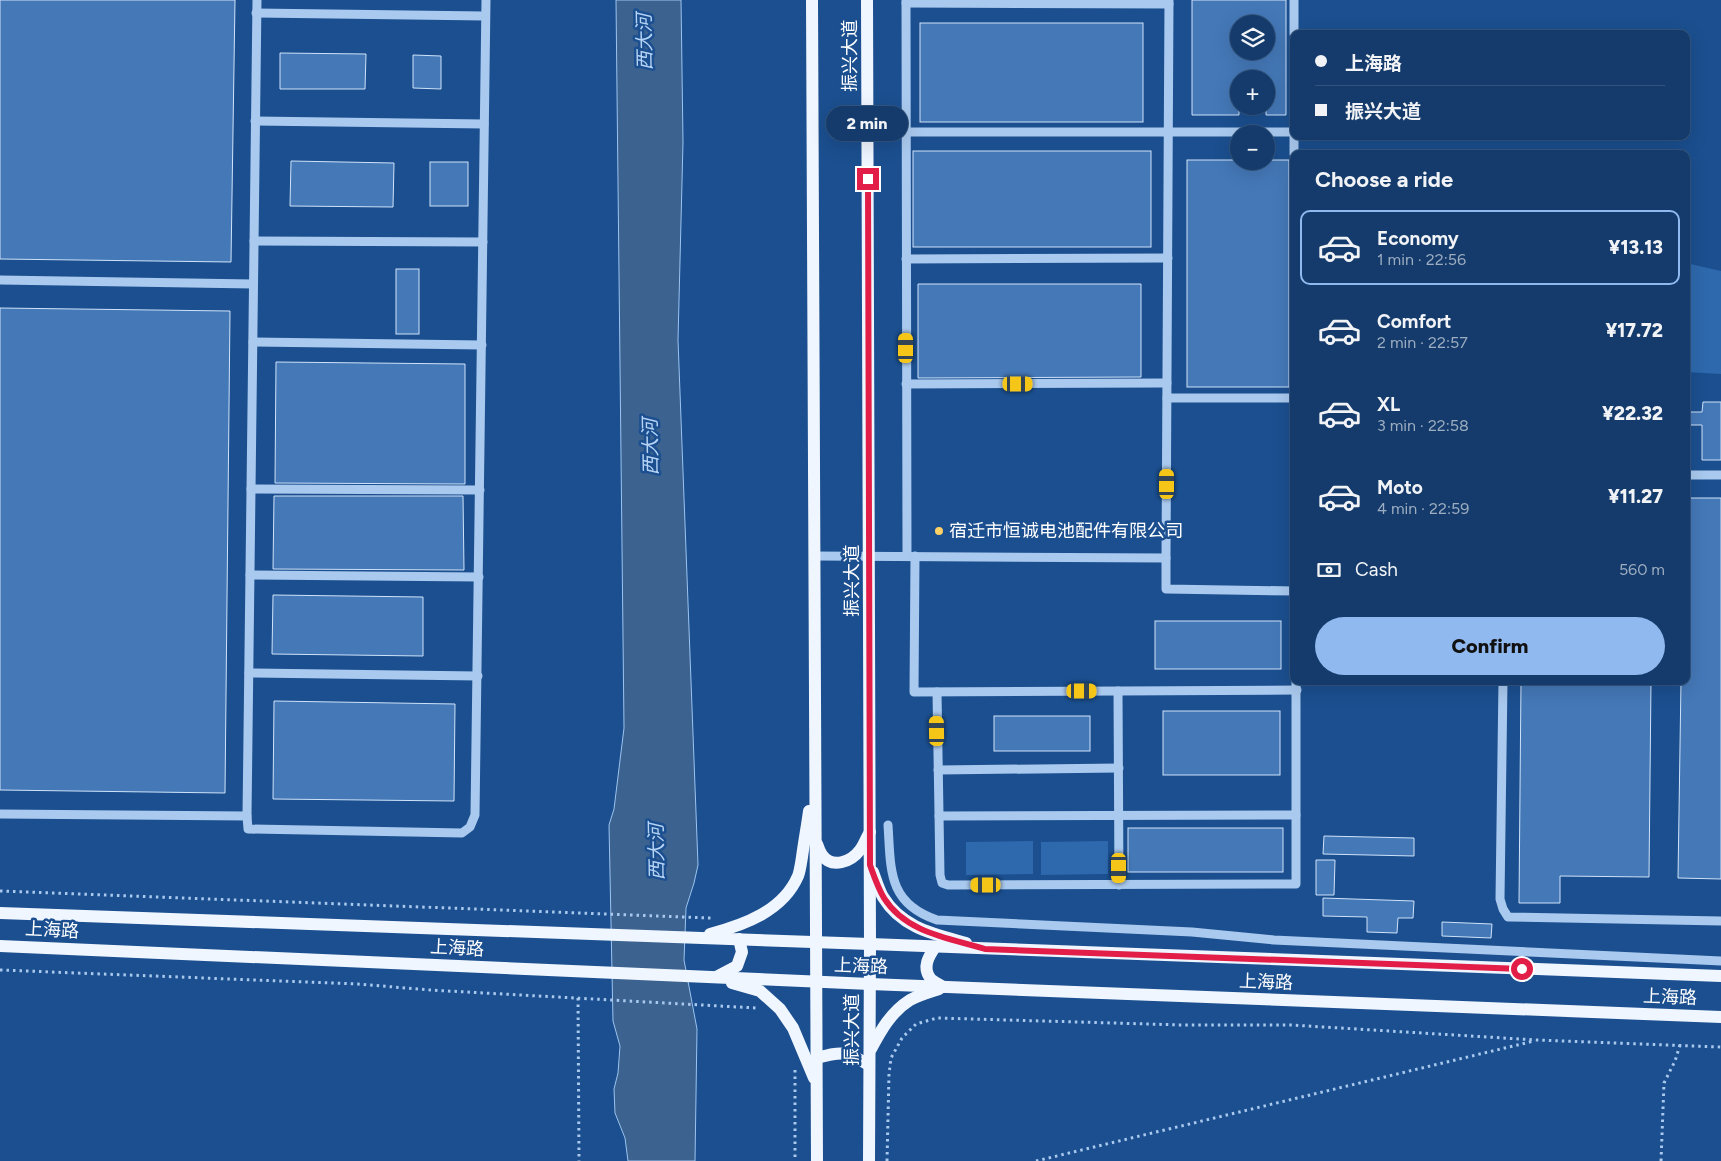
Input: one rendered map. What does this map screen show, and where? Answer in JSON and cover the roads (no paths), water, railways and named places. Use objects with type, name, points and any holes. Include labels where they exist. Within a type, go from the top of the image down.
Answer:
[{"type":"main road","name":"振兴大道","points":[[812,0],[817,1161]]},
{"type":"main road","name":"振兴大道","points":[[867,0],[870,832],[869,1161]]},
{"type":"main road","points":[[696,938],[736,927],[752,920],[771,909],[788,892],[799,876],[815,777]]},
{"type":"main road","points":[[816,842],[822,856],[830,861],[842,863],[850,860],[859,851],[870,832]]},
{"type":"main road","points":[[870,865],[883,897],[899,916],[922,931],[985,949]]},
{"type":"main road","name":"上海路","points":[[0,914],[739,939],[1721,976]]},
{"type":"main road","points":[[716,977],[737,966],[742,952],[739,939]]},
{"type":"main road","name":"上海路","points":[[0,946],[816,982],[1721,1017]]},
{"type":"main road","points":[[935,947],[928,958],[927,968],[930,978],[943,987]]},
{"type":"main road","points":[[716,977],[760,991],[780,1010],[793,1028],[816,1084]]},
{"type":"main road","points":[[870,1051],[881,1029],[893,1013],[910,1000],[943,987]]},
{"type":"main road","points":[[816,1058],[840,1052],[852,1055],[870,1065]]},
{"type":"lane","points":[[256,0],[248,829],[462,833],[470,827],[475,814],[476,803],[486,0]]},
{"type":"lane","points":[[1294,0],[1294,30]]},
{"type":"lane","points":[[937,692],[940,876],[942,883],[948,886],[1296,884],[1296,686],[1118,691],[914,692],[906,384],[906,2],[1169,2],[1166,589],[1290,591]]},
{"type":"lane","points":[[256,13],[485,16]]},
{"type":"lane","points":[[255,120],[484,124]]},
{"type":"lane","points":[[906,132],[1290,132]]},
{"type":"lane","points":[[254,240],[483,242]]},
{"type":"lane","points":[[906,259],[1168,258]]},
{"type":"lane","points":[[0,280],[253,284]]},
{"type":"lane","points":[[253,342],[482,345]]},
{"type":"lane","points":[[906,384],[1167,384]]},
{"type":"lane","points":[[1167,398],[1290,398]]},
{"type":"lane","points":[[1690,475],[1721,475]]},
{"type":"lane","points":[[251,488],[480,490]]},
{"type":"lane","points":[[814,556],[1166,558]]},
{"type":"lane","points":[[250,575],[479,577]]},
{"type":"lane","points":[[249,674],[478,676]]},
{"type":"lane","points":[[1503,685],[1500,899],[1508,917],[1721,921]]},
{"type":"lane","points":[[1118,691],[1119,885]]},
{"type":"lane","points":[[938,770],[1119,768]]},
{"type":"lane","points":[[0,814],[247,816]]},
{"type":"lane","points":[[939,816],[1296,814]]},
{"type":"lane","points":[[888,825],[891,864],[897,889],[904,902],[926,916],[937,920],[1192,932],[1274,940],[1721,961]]},
{"type":"water","name":"西大河","points":[[616,0],[681,0],[683,142],[678,340],[698,865],[686,908],[684,960],[697,1029],[695,1161],[628,1161],[625,1138],[615,1113],[614,1089],[618,1073],[620,1046],[613,1021],[609,825],[614,809],[624,728]]},
{"type":"place","name":"宿迁市恒诚电池配件有限公司","points":[[939,531]]}]
